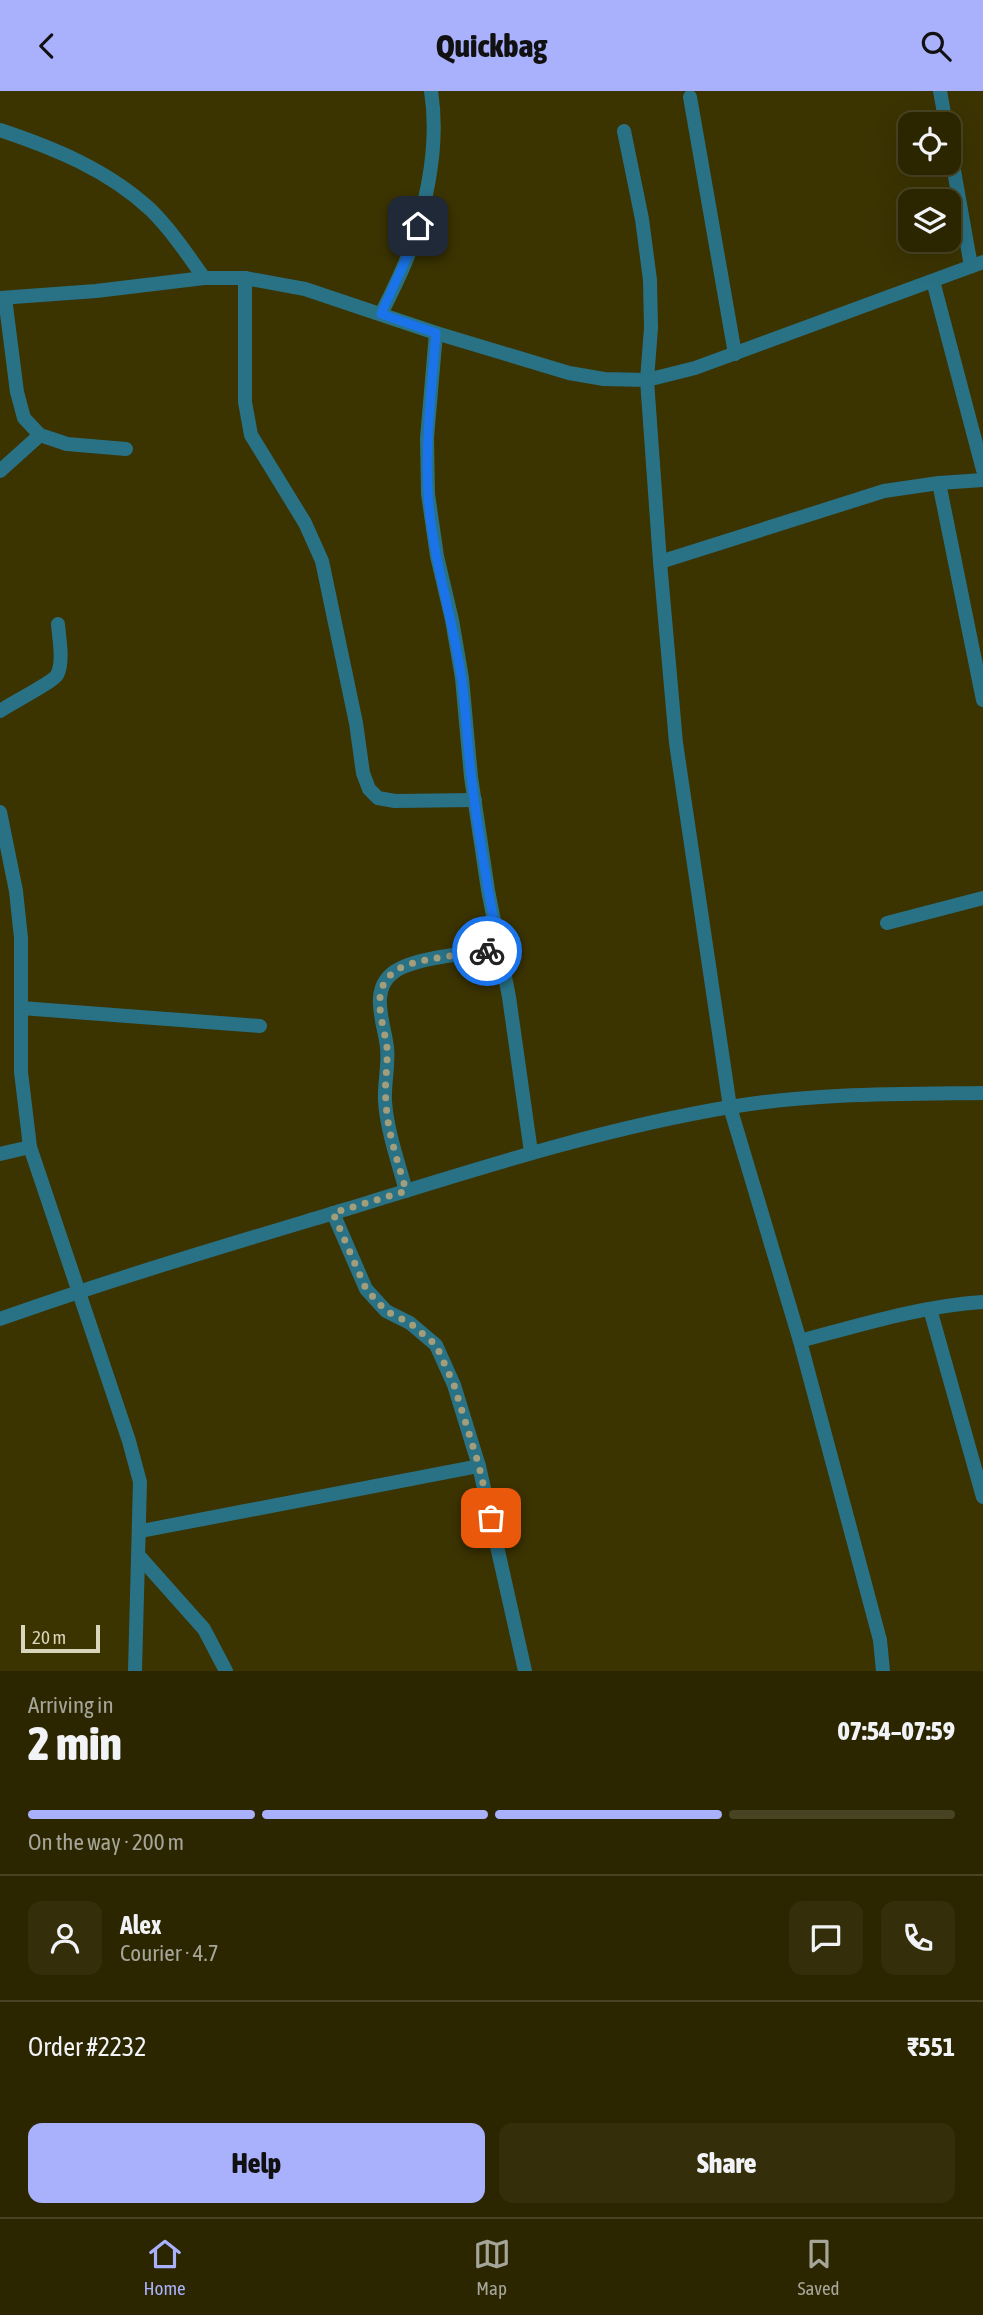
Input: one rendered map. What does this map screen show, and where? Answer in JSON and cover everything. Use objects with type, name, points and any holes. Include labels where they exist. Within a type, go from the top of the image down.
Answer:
[{"type":"street","points":[[381,314],[411,248],[424,205],[435,111],[431,91]]},
{"type":"street","points":[[940,91],[944,112]]},
{"type":"street","points":[[690,97],[735,354]]},
{"type":"street","points":[[0,130],[44,145],[102,172],[150,210],[179,242],[204,278]]},
{"type":"street","points":[[624,131],[642,219],[650,280],[651,328],[647,380],[676,743],[730,1107],[800,1342],[880,1640],[883,1671]]},
{"type":"street","points":[[126,449],[67,444],[40,435],[24,418],[17,392],[2,298],[96,291],[204,278],[245,278],[305,289],[436,333],[569,373],[604,379],[647,380],[695,369],[977,264],[957,175]]},
{"type":"street","points":[[245,278],[245,402],[251,435],[305,523],[322,561],[356,723],[363,773],[369,789],[378,798],[395,801],[475,800]]},
{"type":"street","points":[[933,281],[983,470]]},
{"type":"street","points":[[436,333],[427,438],[428,494],[437,557],[462,678],[488,890],[509,996],[531,1152]]},
{"type":"street","points":[[0,471],[40,435]]},
{"type":"street","points":[[660,562],[884,491],[983,480]]},
{"type":"street","points":[[939,483],[983,700]]},
{"type":"street","points":[[0,711],[50,682],[57,674],[60,661],[58,624]]},
{"type":"street","points":[[0,813],[16,891],[21,938],[21,1072],[30,1147],[129,1441],[140,1482],[141,1531],[135,1671]]},
{"type":"street","points":[[887,923],[983,898]]},
{"type":"street","points":[[406,1191],[385,1098],[388,1073],[387,1046],[379,1006],[381,988],[392,973],[406,965],[499,949]]},
{"type":"street","points":[[21,1008],[261,1026]]},
{"type":"street","points":[[0,1318],[77,1291],[531,1152],[657,1121],[730,1107],[856,1094],[983,1093]]},
{"type":"street","points":[[0,1154],[30,1147]]},
{"type":"street","points":[[333,1213],[366,1289],[386,1311],[410,1323],[436,1345],[454,1385],[479,1466],[525,1671]]},
{"type":"street","points":[[800,1342],[908,1313],[983,1302]]},
{"type":"street","points":[[930,1309],[983,1497]]},
{"type":"street","points":[[141,1531],[479,1466]]},
{"type":"street","points":[[139,1556],[204,1629],[226,1671]]},
{"type":"way so far","points":[[487,951],[406,965],[392,973],[381,988],[379,1006],[387,1046],[385,1098],[388,1124],[406,1191],[333,1213],[366,1289],[386,1311],[410,1323],[436,1345],[454,1385],[479,1466],[491,1518]]},
{"type":"route","points":[[418,226],[381,314],[436,333],[427,438],[428,494],[437,557],[462,678],[471,776],[499,949],[487,951]]}]
